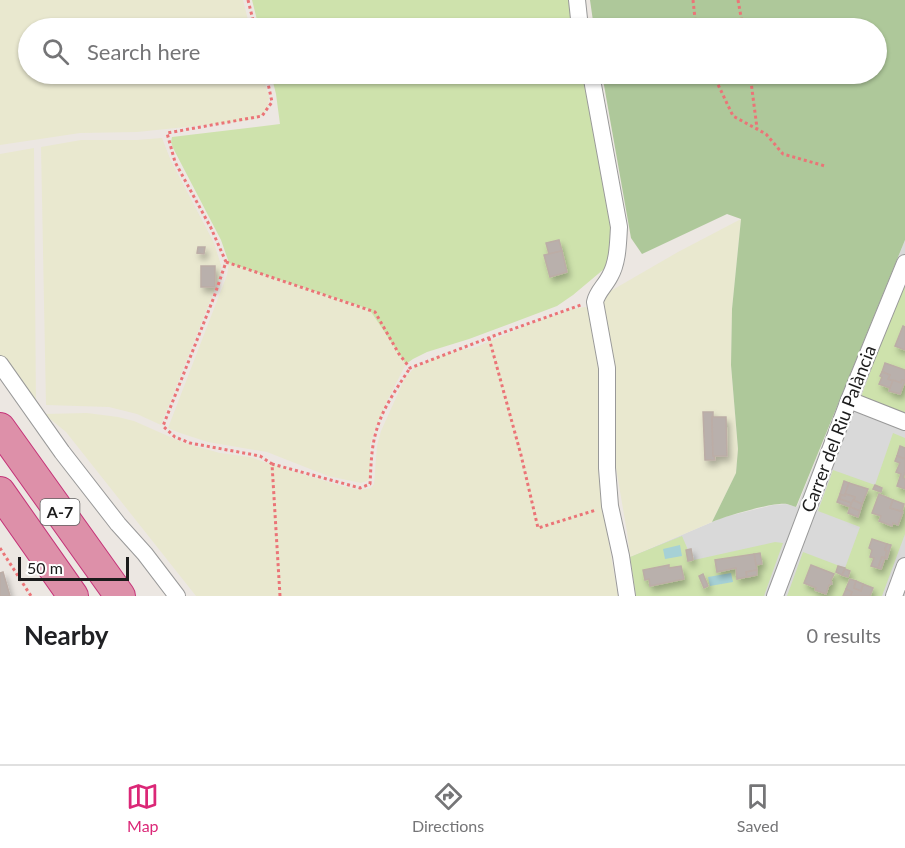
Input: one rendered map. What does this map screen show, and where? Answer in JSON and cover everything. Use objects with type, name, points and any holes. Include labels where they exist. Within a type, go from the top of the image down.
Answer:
[{"type":"highway","name":"A-7","points":[[0,428],[120,596]]},
{"type":"highway","name":"A-7","points":[[0,492],[73,596]]},
{"type":"street","points":[[577,0],[579,18]]},
{"type":"street","points":[[593,84],[619,227],[618,252],[611,275],[597,295],[595,302],[607,368],[610,506],[627,596]]},
{"type":"street","name":"Carrer del Riu Palància","points":[[775,596],[849,400],[905,263]]},
{"type":"street","points":[[0,364],[62,452],[177,596]]},
{"type":"street","points":[[849,400],[905,422]]},
{"type":"street","points":[[894,596],[905,566]]},
{"type":"path","points":[[248,0],[252,18]]},
{"type":"path","points":[[693,0],[695,18]]},
{"type":"path","points":[[738,0],[741,18]]},
{"type":"path","points":[[268,84],[272,102],[262,116],[167,133],[175,162],[226,262],[163,426],[174,437],[190,443],[260,456],[272,464],[360,488],[370,484],[371,454],[376,430],[410,368],[595,302]]},
{"type":"path","points":[[718,84],[733,116],[766,134],[783,154],[825,166]]},
{"type":"path","points":[[751,84],[758,129]]},
{"type":"path","points":[[226,262],[375,312],[399,354],[410,368]]},
{"type":"path","points":[[489,338],[538,528],[610,506]]},
{"type":"path","points":[[272,464],[280,596]]},
{"type":"path","points":[[0,548],[31,596]]},
{"type":"shaded area","points":[[905,240],[905,596],[636,596],[630,557],[724,517],[773,505],[786,504],[797,507]]},
{"type":"green space","points":[[0,0],[243,0],[248,18],[18,18],[18,84],[265,84],[269,96],[268,109],[259,118],[137,132],[80,133],[0,145]]},
{"type":"green space","points":[[252,0],[569,0],[571,18],[256,18]]},
{"type":"green space","points":[[590,0],[905,0],[905,240],[796,507],[787,504],[771,505],[712,522],[736,473],[738,449],[731,365],[732,309],[741,219],[727,214],[642,254],[631,238],[604,84],[887,84],[887,18],[593,18]]},
{"type":"green space","points":[[274,84],[585,84],[612,219],[611,258],[604,269],[557,306],[427,352],[406,364],[369,309],[229,263],[221,240],[173,148],[172,137],[280,124]]},
{"type":"green space","points":[[162,138],[171,161],[214,243],[221,265],[220,276],[161,425],[137,414],[109,407],[46,405],[41,147],[81,140]]},
{"type":"green space","points":[[34,148],[36,409],[0,361],[0,154]]},
{"type":"green space","points":[[741,219],[732,309],[731,366],[738,449],[736,473],[712,522],[630,557],[616,468],[602,296]]},
{"type":"green space","points":[[229,263],[369,309],[406,364],[375,429],[370,445],[370,477],[367,481],[361,483],[328,476],[267,452],[208,442],[168,428],[227,275]]},
{"type":"green space","points":[[905,277],[905,414],[861,397]]},
{"type":"green space","points":[[588,308],[600,367],[602,503],[618,596],[196,596],[66,432],[44,414],[87,413],[118,417],[134,421],[191,445],[220,453],[250,457],[342,486],[360,490],[371,488],[374,484],[377,446],[381,431],[404,380],[414,368],[439,356],[474,348],[530,324]]},
{"type":"green space","points":[[893,433],[905,438],[905,534],[882,596],[787,596],[803,552],[845,568],[860,527],[818,511],[833,470],[875,485]]},
{"type":"green space","points":[[682,536],[688,550],[691,549],[694,560],[775,542],[783,543],[764,596],[636,596],[630,557]]},
{"type":"water","points":[[680,545],[682,556],[665,559],[663,549]]},
{"type":"water","points":[[731,573],[733,582],[710,586],[708,577]]},
{"type":"building","points":[[559,240],[562,251],[549,254],[546,243]]},
{"type":"building","points":[[198,247],[205,247],[204,254],[197,253]]},
{"type":"building","points":[[562,251],[567,272],[550,277],[544,255]]},
{"type":"building","points":[[201,266],[215,266],[215,287],[201,287]]},
{"type":"building","points":[[903,326],[905,327],[905,350],[895,346]]},
{"type":"building","points":[[885,363],[905,370],[905,381],[902,380],[901,383],[888,379],[890,375],[882,372]]},
{"type":"building","points":[[882,372],[890,375],[888,379],[893,381],[890,388],[879,384]]},
{"type":"building","points":[[893,380],[901,383],[902,380],[905,381],[900,394],[889,391]]},
{"type":"building","points":[[703,412],[713,412],[713,456],[715,460],[705,460]]},
{"type":"building","points":[[712,417],[726,417],[727,456],[713,456]]},
{"type":"building","points":[[900,446],[905,448],[905,459],[897,456]]},
{"type":"building","points":[[897,456],[905,459],[903,478],[905,489],[897,486],[901,474],[896,472],[900,463],[895,461]]},
{"type":"building","points":[[844,481],[849,483],[845,496],[840,494]]},
{"type":"building","points":[[849,483],[868,489],[862,504],[854,501],[855,497],[845,494]]},
{"type":"building","points":[[875,485],[882,488],[881,492],[873,489]]},
{"type":"building","points":[[840,494],[840,499],[852,503],[850,507],[837,502]]},
{"type":"building","points":[[845,494],[855,497],[852,503],[840,499],[841,495],[845,496]]},
{"type":"building","points":[[879,494],[893,500],[890,508],[903,512],[898,525],[893,523],[892,526],[879,521],[881,516],[872,513]]},
{"type":"building","points":[[853,500],[862,504],[860,511],[850,507]]},
{"type":"building","points":[[893,500],[904,504],[902,511],[890,508]]},
{"type":"building","points":[[850,507],[860,511],[858,517],[848,513]]},
{"type":"building","points":[[872,539],[887,544],[885,558],[882,557],[878,568],[871,566],[874,558],[870,557],[872,550],[869,548]]},
{"type":"building","points":[[887,544],[891,545],[887,559],[885,550]]},
{"type":"building","points":[[691,549],[693,560],[688,561],[686,550]]},
{"type":"building","points":[[760,553],[762,564],[756,565],[754,554]]},
{"type":"building","points":[[754,554],[757,570],[746,572],[747,577],[737,579],[736,568],[717,572],[715,560]]},
{"type":"building","points":[[882,557],[885,558],[881,569],[878,568]]},
{"type":"building","points":[[669,565],[669,568],[681,566],[684,579],[650,586],[649,579],[645,580],[643,570]]},
{"type":"building","points":[[811,565],[834,574],[832,584],[829,585],[826,594],[804,583]]},
{"type":"building","points":[[838,566],[845,568],[842,575],[836,572]]},
{"type":"building","points":[[845,569],[850,571],[848,577],[842,575]]},
{"type":"building","points":[[757,570],[757,575],[747,577],[746,572]]},
{"type":"building","points":[[3,572],[10,596],[0,596],[0,573]]},
{"type":"building","points":[[703,574],[708,586],[704,588],[699,576]]},
{"type":"building","points":[[850,579],[856,581],[854,588],[861,591],[863,584],[873,588],[870,596],[850,596],[852,592],[846,589]]},
{"type":"building","points":[[856,581],[863,584],[861,591],[854,588]]},
{"type":"building","points":[[846,589],[852,592],[850,596],[843,596]]}]
